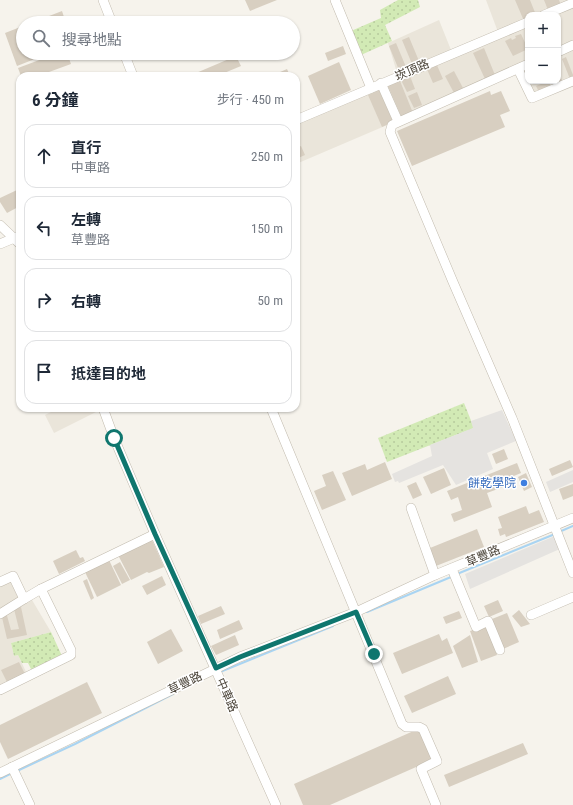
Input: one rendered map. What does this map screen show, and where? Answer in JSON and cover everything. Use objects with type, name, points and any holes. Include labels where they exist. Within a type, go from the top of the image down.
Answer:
[{"type":"street","points":[[103,0],[109,16]]},
{"type":"street","points":[[335,0],[371,88]]},
{"type":"street","points":[[551,12],[573,3]]},
{"type":"street","name":"崁頂路","points":[[300,118],[525,23]]},
{"type":"street","points":[[561,51],[573,45]]},
{"type":"street","points":[[127,60],[132,72]]},
{"type":"street","points":[[525,66],[392,125],[390,132],[512,418],[573,573]]},
{"type":"street","points":[[518,69],[532,98],[573,81]]},
{"type":"street","points":[[382,83],[397,120]]},
{"type":"street","points":[[0,225],[16,237]]},
{"type":"street","points":[[0,244],[16,240]]},
{"type":"street","name":"中車路","points":[[104,412],[155,534],[276,805]]},
{"type":"street","points":[[273,412],[402,724],[406,727],[419,727],[423,729],[437,761],[421,769],[436,805]]},
{"type":"street","points":[[411,508],[435,575]]},
{"type":"street","name":"草豐路","points":[[4,769],[240,657],[356,612],[435,575],[573,518]]},
{"type":"street","points":[[0,614],[41,589],[155,534]]},
{"type":"street","points":[[452,569],[476,627],[488,621],[500,650]]},
{"type":"street","points":[[0,582],[13,576],[24,599]]},
{"type":"street","points":[[0,690],[71,655],[71,650],[41,589]]},
{"type":"street","points":[[531,615],[573,597]]},
{"type":"street","points":[[4,769],[30,805]]},
{"type":"shaded area","points":[[486,0],[573,0],[573,81],[535,97],[530,84],[561,84],[561,12],[525,12],[525,72],[523,67],[300,162],[300,120],[398,76],[388,43],[439,20],[451,50],[498,32]]},
{"type":"shaded area","points":[[502,410],[516,441],[487,453],[493,469],[456,485],[443,465],[399,483],[398,481],[395,482],[392,474],[432,456],[430,445],[473,428],[471,421]]},
{"type":"shaded area","points":[[51,412],[96,412],[54,433],[45,415]]},
{"type":"shaded area","points":[[573,470],[573,482],[550,492],[546,482]]},
{"type":"shaded area","points":[[557,535],[562,548],[470,589],[465,574]]},
{"type":"shaded area","points":[[9,579],[21,604],[32,600],[51,632],[11,643],[14,656],[18,655],[27,674],[0,687],[0,583]]},
{"type":"green space","points":[[398,0],[418,0],[420,7],[385,25],[392,41],[361,55],[351,31],[381,18],[380,10]]},
{"type":"green space","points":[[464,403],[474,428],[387,462],[378,438]]},
{"type":"green space","points":[[51,632],[62,656],[32,671],[28,663],[22,663],[18,655],[14,656],[11,643]]},
{"type":"building","points":[[245,0],[277,0],[250,11]]},
{"type":"building","points":[[515,0],[530,0],[535,12],[525,12],[524,21]]},
{"type":"building","points":[[544,0],[559,0],[561,5],[548,10]]},
{"type":"building","points":[[62,11],[64,16],[49,16]]},
{"type":"building","points":[[16,29],[16,60],[32,60],[17,66],[5,33]]},
{"type":"building","points":[[521,34],[525,43],[525,50],[513,56],[505,41],[511,38],[512,40],[516,38],[515,36]]},
{"type":"building","points":[[409,37],[419,61],[412,64],[402,40]]},
{"type":"building","points":[[396,43],[406,67],[399,70],[389,46]]},
{"type":"building","points":[[343,46],[346,54],[328,61],[325,53]]},
{"type":"building","points":[[484,48],[495,75],[485,79],[473,53]]},
{"type":"building","points":[[566,57],[573,75],[573,78],[570,79],[562,59]]},
{"type":"building","points":[[39,60],[70,60],[71,64],[49,72],[20,72],[18,68]]},
{"type":"building","points":[[227,60],[238,60],[241,66],[227,72],[198,72]]},
{"type":"building","points":[[339,62],[351,90],[320,104],[308,76]]},
{"type":"building","points":[[436,63],[443,79],[433,83],[426,67]]},
{"type":"building","points":[[287,69],[288,72],[280,72]]},
{"type":"building","points":[[454,71],[463,88],[454,93],[445,76]]},
{"type":"building","points":[[410,76],[415,89],[407,92],[401,80]]},
{"type":"building","points":[[400,81],[413,113],[402,118],[388,86]]},
{"type":"building","points":[[541,84],[550,84],[552,87],[539,92],[536,86]]},
{"type":"building","points":[[552,84],[560,84],[553,87]]},
{"type":"building","points":[[379,90],[393,122],[382,127],[368,95]]},
{"type":"building","points":[[490,91],[491,95],[501,91],[510,111],[500,115],[505,127],[412,166],[397,131]]},
{"type":"building","points":[[417,92],[422,105],[414,108],[408,96]]},
{"type":"building","points":[[300,146],[305,155],[300,157]]},
{"type":"building","points":[[16,190],[16,208],[7,213],[0,202],[0,198]]},
{"type":"building","points":[[504,449],[508,459],[496,464],[492,454]]},
{"type":"building","points":[[570,460],[573,467],[552,476],[549,469]]},
{"type":"building","points":[[385,462],[392,479],[352,496],[342,473],[365,464],[367,470]]},
{"type":"building","points":[[517,463],[521,473],[509,478],[511,484],[487,493],[492,507],[454,522],[451,514],[462,510],[458,497],[451,500],[447,491]]},
{"type":"building","points":[[444,468],[451,485],[431,494],[423,477]]},
{"type":"building","points":[[333,471],[346,500],[322,510],[314,491],[326,486],[322,475]]},
{"type":"building","points":[[526,473],[532,487],[524,491],[518,477]]},
{"type":"building","points":[[416,482],[422,495],[413,499],[407,486]]},
{"type":"building","points":[[573,484],[573,496],[563,500],[559,489]]},
{"type":"building","points":[[526,506],[529,514],[539,510],[544,522],[506,537],[505,534],[500,536],[498,529],[502,528],[498,517]]},
{"type":"building","points":[[477,529],[484,547],[436,566],[430,548]]},
{"type":"building","points":[[152,540],[164,567],[149,573],[147,572],[131,580],[117,553]]},
{"type":"building","points":[[76,550],[80,558],[83,557],[85,561],[59,574],[53,561]]},
{"type":"building","points":[[108,558],[121,585],[97,597],[84,570]]},
{"type":"building","points":[[120,562],[130,580],[122,584],[113,566]]},
{"type":"building","points":[[162,576],[166,585],[147,595],[142,586]]},
{"type":"building","points":[[87,579],[94,598],[91,600],[83,581]]},
{"type":"building","points":[[498,600],[503,611],[489,617],[484,606]]},
{"type":"building","points":[[221,606],[225,614],[201,624],[198,616]]},
{"type":"building","points":[[21,607],[27,635],[7,639],[1,613],[6,612],[11,630],[19,629],[14,609]]},
{"type":"building","points":[[519,610],[530,624],[521,627],[512,616]]},
{"type":"building","points":[[459,611],[462,618],[446,624],[443,617]]},
{"type":"building","points":[[507,613],[519,642],[503,649],[492,619]]},
{"type":"building","points":[[239,620],[243,629],[220,639],[217,630]]},
{"type":"building","points":[[486,626],[497,655],[481,661],[470,631]]},
{"type":"building","points":[[171,629],[183,651],[158,664],[147,642]]},
{"type":"building","points":[[439,634],[442,641],[447,638],[453,653],[402,674],[393,653]]},
{"type":"building","points":[[235,635],[239,645],[216,655],[211,646]]},
{"type":"building","points":[[470,635],[478,662],[462,668],[453,646]]},
{"type":"building","points":[[19,662],[25,674],[7,682],[1,670]]},
{"type":"building","points":[[448,676],[456,694],[412,713],[404,696]]},
{"type":"building","points":[[87,682],[102,713],[8,759],[0,742],[0,725]]},
{"type":"building","points":[[418,729],[432,760],[330,805],[303,805],[294,784]]},
{"type":"building","points":[[523,743],[528,754],[449,787],[444,775]]},
{"type":"waterway","points":[[559,532],[573,526]]},
{"type":"waterway","points":[[457,574],[555,534]]},
{"type":"waterway","points":[[367,612],[451,577]]},
{"type":"waterway","points":[[220,672],[333,626]]},
{"type":"waterway","points":[[17,771],[75,744],[173,694]]},
{"type":"waterway","points":[[0,779],[12,773]]},
{"type":"place","name":"餅乾學院","points":[[524,483]]},
{"type":"route","points":[[114,438],[155,534],[216,668],[240,657],[356,612],[374,654]]}]
